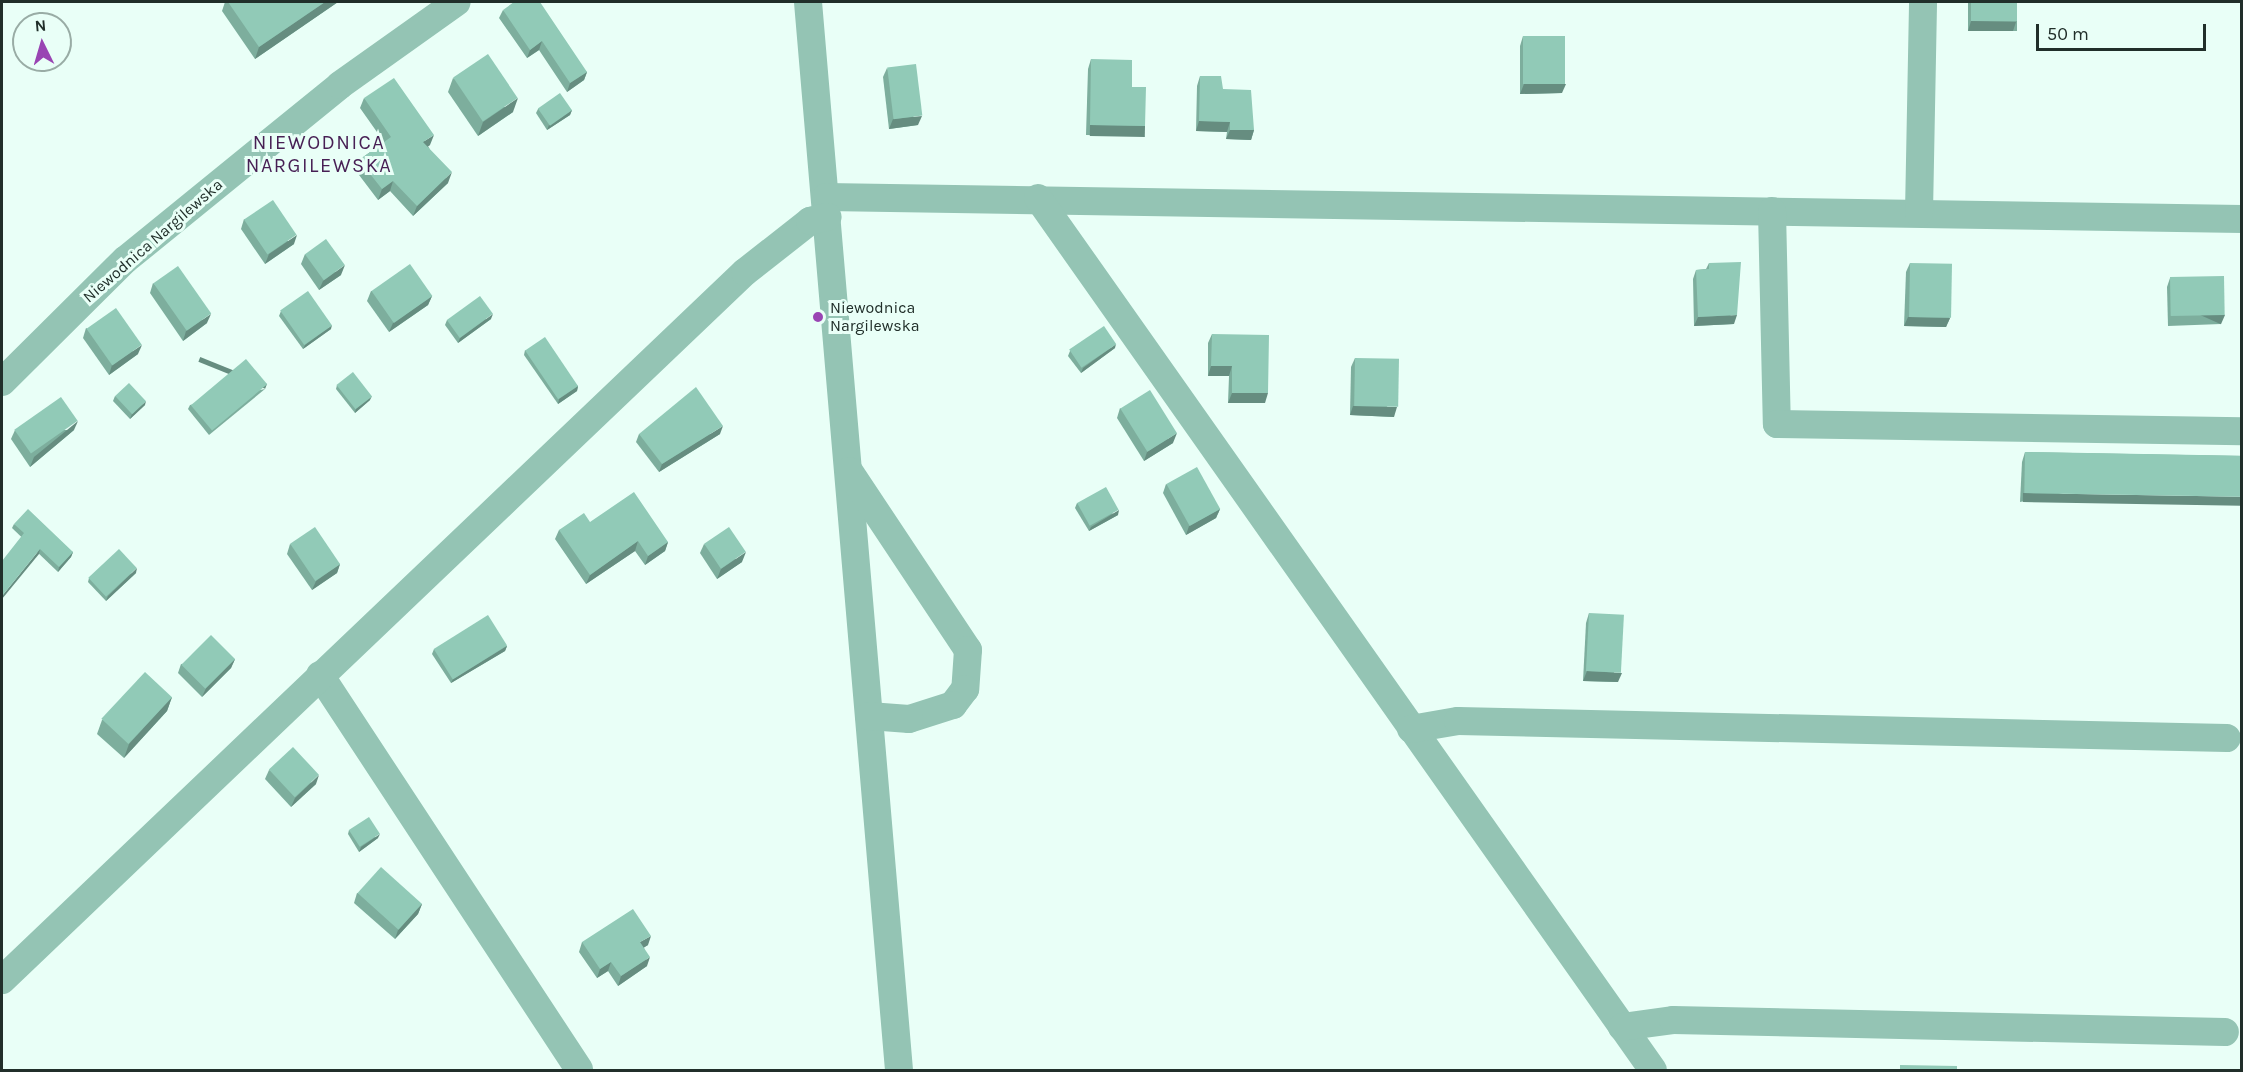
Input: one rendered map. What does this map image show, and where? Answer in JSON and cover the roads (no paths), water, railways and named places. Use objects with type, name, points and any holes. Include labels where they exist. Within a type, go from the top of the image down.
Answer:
[{"type":"street","name":"Niewodnica Nargilewska","points":[[2,382],[125,260],[340,85],[457,2]]},
{"type":"street","points":[[808,2],[898,1071]]},
{"type":"street","points":[[1919,213],[1923,2]]},
{"type":"street","points":[[1038,198],[1653,1071]]},
{"type":"street","points":[[2,980],[745,273],[827,207],[1038,198],[2241,219]]},
{"type":"street","points":[[1772,211],[1777,424],[2241,431]]},
{"type":"street","points":[[848,470],[968,650],[965,689],[953,705],[909,719],[869,716]]},
{"type":"street","points":[[320,675],[579,1071]]},
{"type":"street","points":[[1411,729],[1458,721],[2227,738]]},
{"type":"street","points":[[1622,1027],[1673,1020],[2225,1032]]},
{"type":"place","name":"Niewodnica Nargilewska","points":[[818,317]]},
{"type":"district","name":"NIEWODNICA NARGILEWSKA","points":[[319,154]]}]
